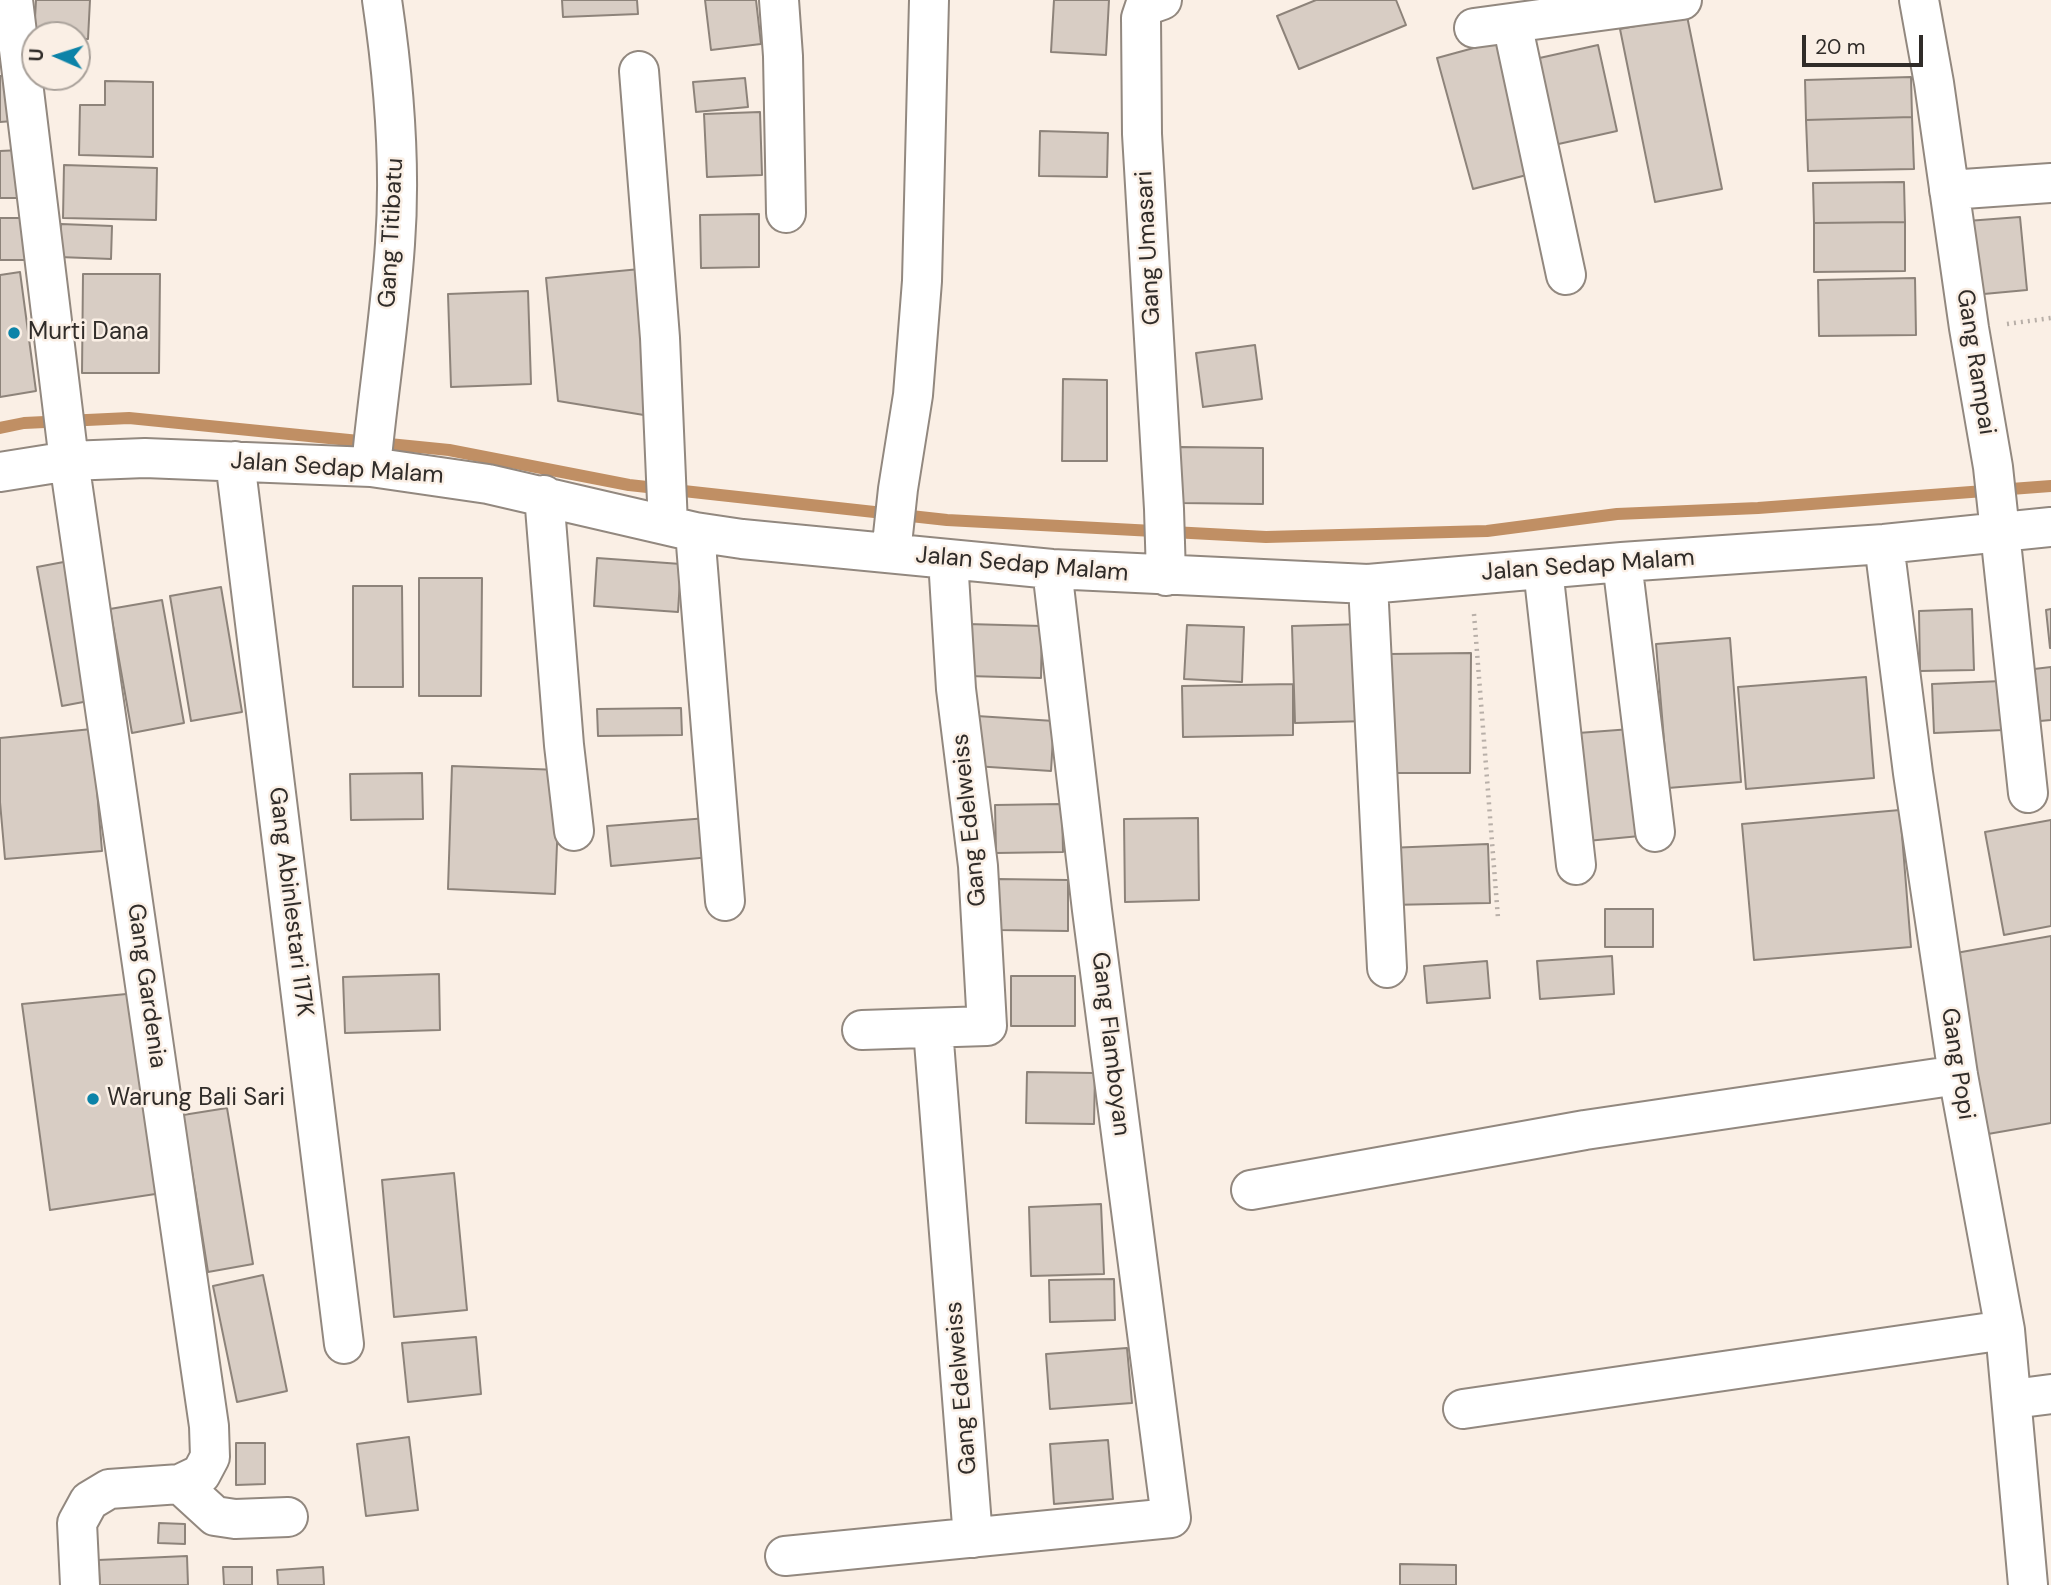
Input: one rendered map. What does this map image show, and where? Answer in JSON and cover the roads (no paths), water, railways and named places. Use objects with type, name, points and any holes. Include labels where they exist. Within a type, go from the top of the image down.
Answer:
[{"type":"street","name":"Gang Gardenia","points":[[13,0],[65,430],[209,1426],[210,1457],[201,1474],[180,1485]]},
{"type":"street","name":"Gang Titibatu","points":[[373,448],[395,244],[398,159],[391,63],[382,0]]},
{"type":"street","points":[[779,0],[783,56],[786,213]]},
{"type":"street","points":[[893,541],[898,489],[913,395],[922,281],[929,0]]},
{"type":"street","name":"Gang Umasari","points":[[1161,0],[1144,6],[1141,18],[1143,134],[1165,542]]},
{"type":"street","points":[[1474,28],[1682,0]]},
{"type":"street","name":"Gang Rampai","points":[[1919,0],[1993,467],[2028,793]]},
{"type":"street","points":[[1512,23],[1566,275]]},
{"type":"street","points":[[639,71],[674,509],[725,901]]},
{"type":"street","points":[[1950,190],[2051,183]]},
{"type":"street","name":"Jalan Sedap Malam","points":[[0,472],[65,430],[145,458],[235,461],[373,448],[449,476],[544,495],[610,514],[674,509],[743,539],[893,541],[948,559],[1052,569],[1165,542],[1368,584],[1622,562],[1884,544],[1999,521],[2051,527]]},
{"type":"street","name":"Gang Abinlestari 117K","points":[[235,461],[344,1344]]},
{"type":"street","points":[[544,495],[564,745],[574,831]]},
{"type":"street","name":"Gang Popi","points":[[1884,544],[1913,773],[1958,1075],[2005,1330],[2028,1585]]},
{"type":"street","name":"Gang Edelweiss","points":[[862,1030],[987,1026],[978,866],[956,689],[948,559]]},
{"type":"street","points":[[1622,562],[1655,832]]},
{"type":"street","name":"Gang Flamboyan","points":[[973,1538],[1171,1518],[1052,569]]},
{"type":"street","points":[[1543,569],[1576,865]]},
{"type":"street","points":[[1368,584],[1387,968]]},
{"type":"street","name":"Gang Edelweiss","points":[[933,1029],[973,1538]]},
{"type":"street","points":[[1251,1190],[1585,1130],[1958,1075]]},
{"type":"street","points":[[1463,1409],[2005,1330]]},
{"type":"street","points":[[2013,1399],[2051,1394]]},
{"type":"street","points":[[80,1585],[77,1523],[89,1501],[109,1489],[180,1485],[215,1516],[234,1519],[288,1517]]},
{"type":"street","points":[[785,1556],[973,1538]]},
{"type":"street","points":[[2040,1585],[2051,1584]]},
{"type":"waterway","points":[[0,428],[24,423],[129,418],[449,450],[629,485],[947,520],[1266,537],[1487,531],[1617,514],[1758,508],[2051,486]]},
{"type":"place","name":"Murti Dana","points":[[14,333]]},
{"type":"place","name":"Warung Bali Sari","points":[[93,1099]]}]
